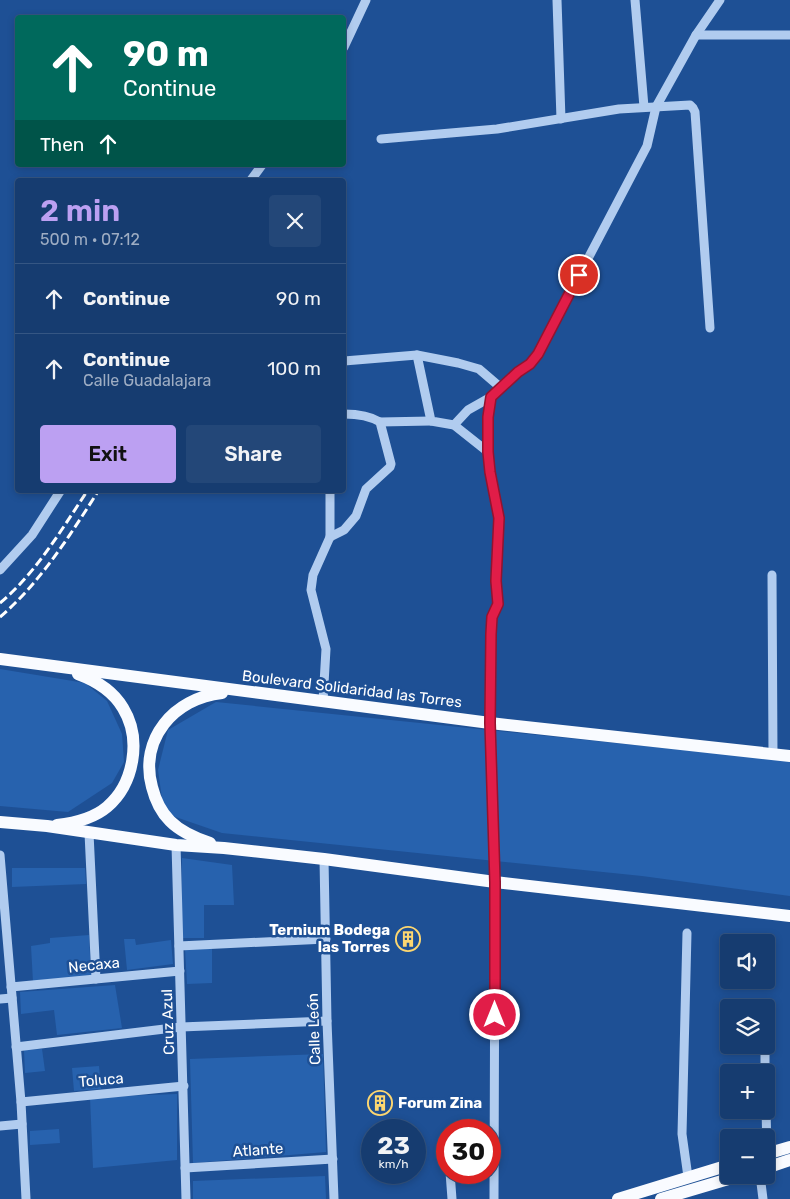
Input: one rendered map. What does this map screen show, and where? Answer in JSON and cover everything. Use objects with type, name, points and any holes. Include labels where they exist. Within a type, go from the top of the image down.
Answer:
[{"type":"main road","name":"Boulevard Solidaridad las Torres","points":[[0,659],[490,723],[790,756]]},
{"type":"main road","points":[[47,826],[77,821],[99,813],[106,808],[126,782],[134,751],[133,740],[124,709],[110,692],[92,680],[49,666]]},
{"type":"main road","points":[[224,848],[188,834],[170,821],[158,804],[154,793],[148,760],[150,750],[158,733],[178,709],[204,696],[239,691]]},
{"type":"main road","points":[[0,822],[47,826],[176,845],[224,848],[324,859],[495,882],[790,916]]},
{"type":"main road","points":[[775,1151],[790,1146]]},
{"type":"main road","points":[[775,1165],[790,1160]]},
{"type":"main road","points":[[618,1199],[720,1168]]},
{"type":"main road","points":[[661,1199],[686,1195],[720,1183]]},
{"type":"street","points":[[346,44],[366,0]]},
{"type":"street","points":[[557,0],[561,119]]},
{"type":"street","points":[[635,0],[644,107]]},
{"type":"street","points":[[454,425],[468,410],[491,397],[500,387],[530,364],[538,354],[647,146],[656,107],[696,35],[720,0]]},
{"type":"street","points":[[696,35],[790,35]]},
{"type":"street","points":[[381,139],[497,129],[608,110],[690,105],[695,112],[710,328]]},
{"type":"street","points":[[252,178],[261,167]]},
{"type":"street","points":[[346,361],[417,355],[479,369],[500,387]]},
{"type":"street","points":[[417,355],[431,421]]},
{"type":"street","points":[[491,397],[488,417],[488,452],[499,518],[496,581],[498,604],[492,617],[491,634],[490,723],[495,882],[494,1199]]},
{"type":"street","points":[[346,414],[376,419],[380,422],[431,421],[454,425],[488,452]]},
{"type":"street","points":[[330,537],[344,530],[356,516],[366,489],[390,467],[380,422]]},
{"type":"street","points":[[0,570],[32,535],[59,493]]},
{"type":"street","points":[[323,701],[326,649],[311,590],[313,575],[330,537],[330,493]]},
{"type":"street","points":[[772,576],[773,754]]},
{"type":"street","points":[[89,833],[96,979]]},
{"type":"street","name":"Cruz Azul","points":[[176,845],[186,1199]]},
{"type":"street","points":[[0,855],[21,1102],[26,1199]]},
{"type":"street","name":"Calle León","points":[[324,859],[327,1022],[334,1199]]},
{"type":"street","points":[[687,933],[682,1134],[688,1177]]},
{"type":"street","points":[[179,946],[326,939]]},
{"type":"street","name":"Necaxa","points":[[11,987],[180,970]]},
{"type":"street","points":[[0,999],[12,998]]},
{"type":"street","points":[[16,1047],[181,1027],[327,1022]]},
{"type":"street","name":"Toluca","points":[[21,1102],[184,1086]]},
{"type":"street","points":[[0,1126],[22,1124]]},
{"type":"street","name":"Atlante","points":[[185,1168],[333,1159]]},
{"type":"street","points":[[451,1184],[452,1199]]},
{"type":"street","points":[[761,1184],[763,1199]]},
{"type":"shaded area","points":[[0,669],[85,683],[107,701],[122,734],[124,762],[112,783],[68,812],[0,806]]},
{"type":"shaded area","points":[[216,702],[790,761],[790,896],[642,876],[222,833],[164,813],[158,770],[168,730]]},
{"type":"shaded area","points":[[182,858],[232,865],[234,905],[204,905],[204,938],[181,938]]},
{"type":"shaded area","points":[[12,868],[85,868],[86,884],[12,887]]},
{"type":"shaded area","points":[[89,935],[91,977],[33,982],[31,946],[50,943],[50,938]]},
{"type":"shaded area","points":[[124,939],[135,939],[136,945],[171,940],[173,964],[127,970]]},
{"type":"shaded area","points":[[185,949],[212,949],[212,983],[187,984]]},
{"type":"shaded area","points":[[115,985],[122,1028],[57,1035],[54,1010],[21,1014],[20,992]]},
{"type":"shaded area","points":[[42,1049],[45,1071],[25,1073],[24,1050]]},
{"type":"shaded area","points":[[323,1054],[326,1152],[193,1163],[190,1059]]},
{"type":"shaded area","points":[[99,1066],[101,1089],[74,1091],[72,1068]]},
{"type":"shaded area","points":[[177,1094],[177,1160],[93,1168],[90,1097]]},
{"type":"shaded area","points":[[59,1129],[60,1143],[30,1145],[30,1131]]},
{"type":"shaded area","points":[[325,1176],[326,1199],[193,1199],[193,1181]]},
{"type":"railway","points":[[0,603],[26,578],[37,564],[86,493]]},
{"type":"railway","points":[[0,617],[29,589],[42,573],[66,541],[97,493]]},
{"type":"place","name":"Ternium Bodega las Torres","points":[[408,939]]},
{"type":"place","name":"Forum Zina","points":[[380,1103]]},
{"type":"route","points":[[495,1015],[495,882],[490,723],[491,634],[492,617],[498,604],[496,581],[499,518],[490,472],[488,417],[491,397],[500,387],[530,364],[538,354],[579,275]]}]
